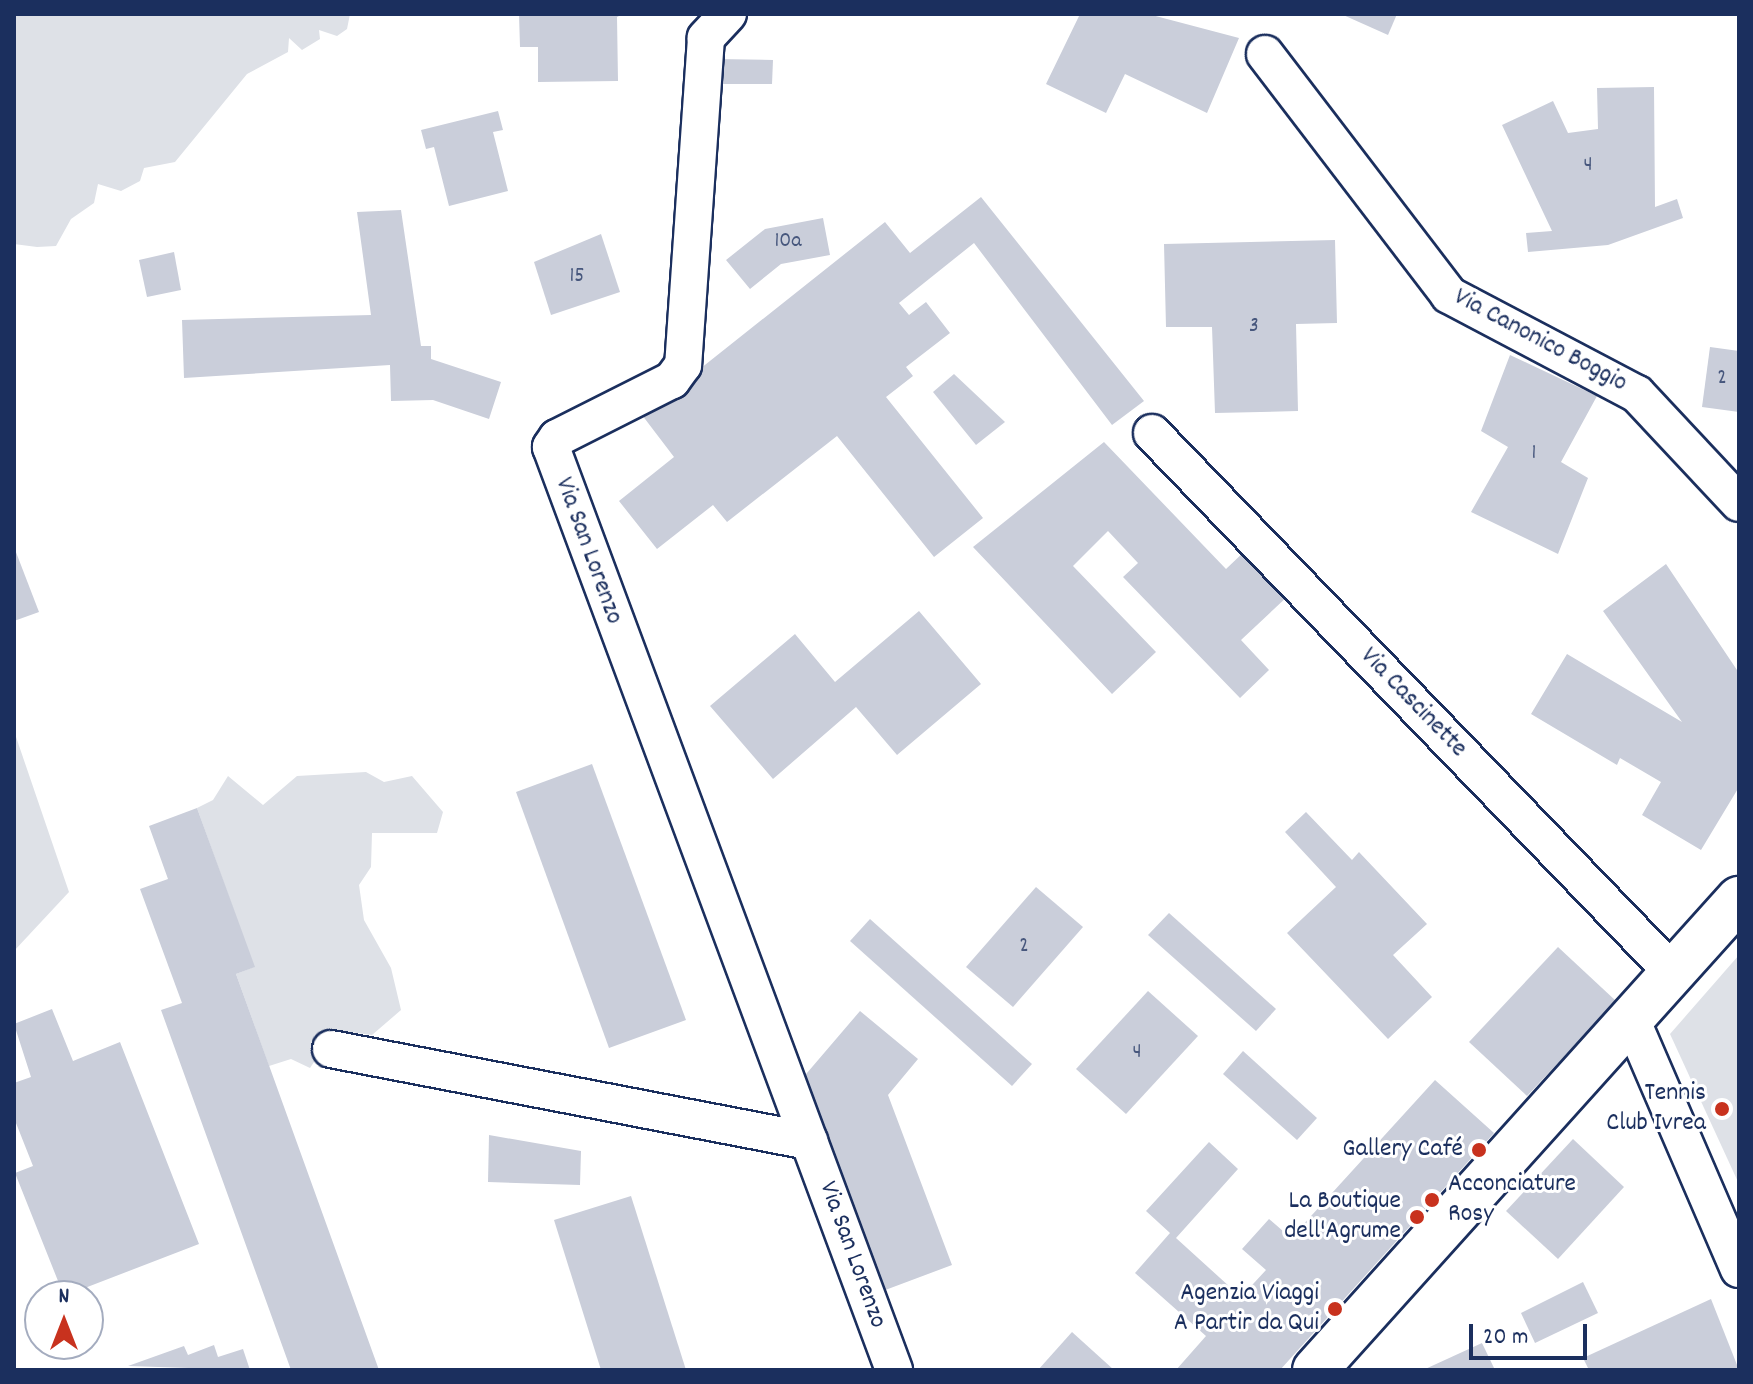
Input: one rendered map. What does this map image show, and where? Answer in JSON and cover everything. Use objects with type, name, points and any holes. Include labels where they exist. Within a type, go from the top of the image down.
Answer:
[{"type":"main road","points":[[1315,1370],[1739,899]]},
{"type":"street","name":"Via San Lorenzo","points":[[728,14],[706,38],[683,365],[672,380],[557,438],[551,447],[894,1370]]},
{"type":"street","name":"Via Canonico Boggio","points":[[1265,54],[1449,295],[1637,394],[1739,503]]},
{"type":"street","name":"Via Cascinette","points":[[1152,433],[1674,974]]},
{"type":"street","points":[[1632,1021],[1739,1269]]},
{"type":"street","points":[[331,1049],[809,1141]]},
{"type":"shaded area","points":[[14,14],[350,14],[347,29],[337,36],[319,30],[320,39],[302,50],[289,38],[288,52],[247,74],[175,162],[144,168],[140,181],[121,191],[98,184],[94,203],[71,219],[56,246],[37,247],[14,244]]},
{"type":"shaded area","points":[[14,731],[69,892],[14,951]]},
{"type":"shaded area","points":[[366,772],[384,782],[412,776],[443,812],[437,833],[372,833],[371,867],[359,885],[364,920],[391,968],[401,1010],[372,1035],[335,1030],[310,1068],[291,1059],[269,1066],[236,974],[254,967],[197,808],[213,800],[228,776],[263,805],[297,776]]},
{"type":"shaded area","name":"Tennis Club Ivrea","points":[[1739,955],[1739,1184],[1670,1034]]},
{"type":"building","points":[[519,14],[623,14],[617,17],[618,81],[538,82],[538,47],[520,47]]},
{"type":"building","points":[[1080,14],[1148,14],[1239,38],[1207,113],[1125,74],[1106,113],[1046,84]]},
{"type":"building","points":[[1341,14],[1397,14],[1388,35]]},
{"type":"building","points":[[716,59],[773,60],[772,84],[716,84]]},
{"type":"building","points":[[1654,87],[1655,207],[1677,199],[1683,218],[1608,245],[1528,252],[1526,233],[1552,231],[1502,125],[1553,101],[1568,133],[1598,129],[1597,88]]},
{"type":"building","points":[[498,111],[503,130],[493,132],[508,191],[449,206],[434,147],[426,149],[421,130]]},
{"type":"building","points":[[981,197],[1144,401],[1112,425],[974,243],[899,303],[909,315],[926,302],[950,333],[906,367],[913,376],[886,397],[983,518],[934,557],[837,436],[727,522],[713,505],[657,549],[619,501],[674,457],[642,415],[885,222],[910,253]]},
{"type":"building","points":[[401,210],[421,346],[431,346],[431,359],[501,382],[489,419],[433,400],[391,401],[390,365],[184,378],[182,320],[371,315],[357,212]]},
{"type":"building","points":[[823,218],[830,255],[781,264],[750,289],[726,260],[765,229]]},
{"type":"building","points":[[601,234],[620,292],[551,315],[534,262]]},
{"type":"building","points":[[1335,240],[1337,323],[1296,324],[1298,411],[1215,413],[1212,327],[1166,327],[1164,244]]},
{"type":"building","points":[[174,252],[181,290],[147,297],[139,260]]},
{"type":"building","points":[[1710,347],[1739,351],[1739,412],[1702,407]]},
{"type":"building","points":[[1510,355],[1597,396],[1561,462],[1588,478],[1558,554],[1471,512],[1508,447],[1481,431]]},
{"type":"building","points":[[954,374],[1005,422],[976,445],[933,392]]},
{"type":"building","points":[[1104,442],[1226,569],[1246,550],[1289,595],[1241,640],[1269,670],[1240,698],[1123,577],[1138,563],[1108,531],[1073,566],[1156,652],[1112,694],[973,547]]},
{"type":"building","points":[[14,547],[39,612],[14,621]]},
{"type":"building","points":[[1666,564],[1739,673],[1739,787],[1701,850],[1642,815],[1661,782],[1620,758],[1617,765],[1531,714],[1567,654],[1682,722],[1603,611]]},
{"type":"building","points":[[919,611],[981,684],[897,755],[856,707],[773,779],[710,706],[795,634],[835,682]]},
{"type":"building","points":[[592,764],[686,1020],[609,1048],[516,792]]},
{"type":"building","points":[[197,808],[255,967],[236,974],[379,1370],[291,1370],[161,1010],[182,1003],[140,889],[168,879],[149,826]]},
{"type":"building","points":[[1306,812],[1352,860],[1359,852],[1427,924],[1393,955],[1432,997],[1388,1039],[1287,933],[1336,887],[1285,832]]},
{"type":"building","points":[[1036,887],[1083,927],[1013,1007],[966,967]]},
{"type":"building","points":[[1169,913],[1276,1009],[1256,1031],[1148,935]]},
{"type":"building","points":[[870,919],[1032,1064],[1012,1086],[850,941]]},
{"type":"building","points":[[1558,947],[1616,1001],[1527,1096],[1469,1042]]},
{"type":"building","points":[[1148,991],[1198,1036],[1126,1114],[1076,1069]]},
{"type":"building","points":[[52,1009],[73,1061],[120,1042],[199,1244],[104,1281],[58,1280],[15,1173],[33,1166],[14,1118],[14,1083],[31,1077],[14,1024]]},
{"type":"building","points":[[860,1011],[918,1059],[888,1095],[952,1265],[880,1292],[801,1080]]},
{"type":"building","points":[[1243,1051],[1317,1118],[1297,1140],[1223,1074]]},
{"type":"building","points":[[1435,1080],[1494,1133],[1280,1370],[1176,1370],[1206,1336],[1135,1273],[1170,1233],[1146,1211],[1209,1142],[1238,1169],[1176,1238],[1241,1297],[1266,1270],[1242,1249],[1269,1219],[1291,1238]]},
{"type":"building","points":[[489,1135],[581,1151],[580,1185],[488,1182]]},
{"type":"building","points":[[1573,1139],[1624,1187],[1558,1259],[1506,1211]]},
{"type":"building","points":[[631,1196],[686,1370],[601,1370],[554,1220]]},
{"type":"building","points":[[1583,1282],[1598,1313],[1535,1343],[1521,1313]]},
{"type":"building","points":[[1711,1299],[1739,1370],[1589,1370],[1583,1358]]},
{"type":"building","points":[[1072,1332],[1114,1370],[1038,1370]]},
{"type":"building","points":[[1482,1343],[1495,1370],[1423,1370]]},
{"type":"building","points":[[214,1345],[218,1357],[243,1349],[250,1370],[128,1366],[184,1346],[188,1355]]},
{"type":"place","name":"Tennis Club Ivrea","points":[[1722,1109]]},
{"type":"place","name":"Gallery Café","points":[[1479,1150]]},
{"type":"place","name":"Acconciature Rosy","points":[[1432,1200]]},
{"type":"place","name":"La Boutique dell'Agrume","points":[[1417,1217]]},
{"type":"place","name":"Agenzia Viaggi A Partir da Qui","points":[[1335,1309]]}]
